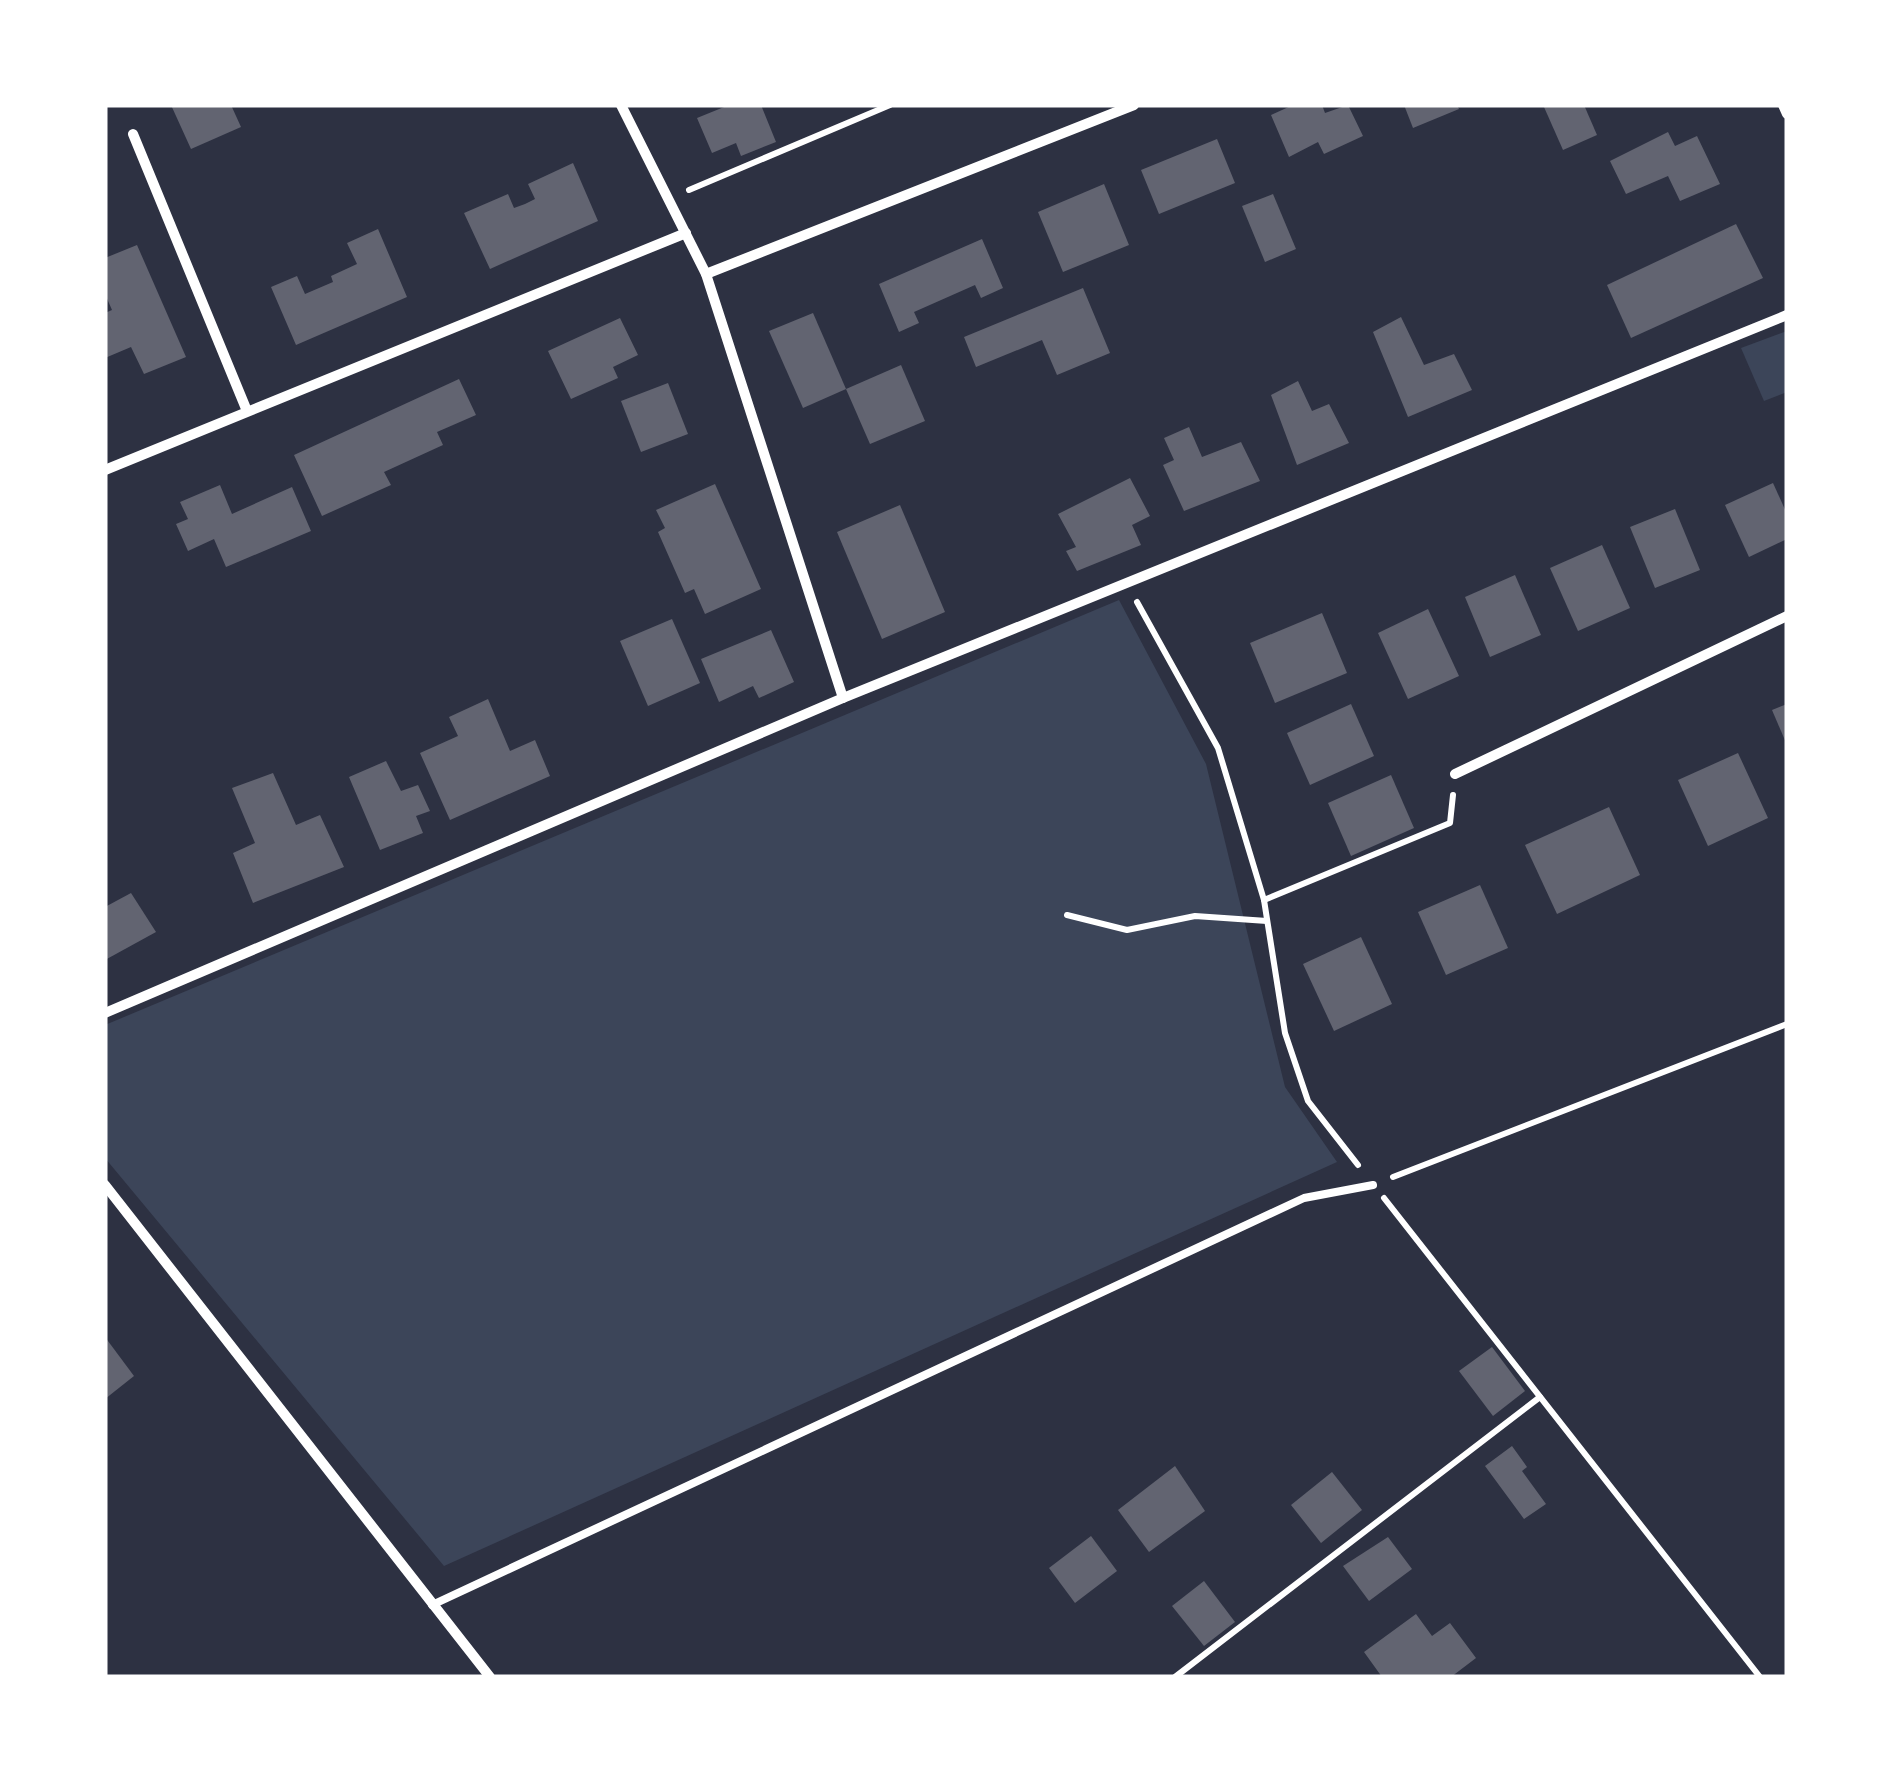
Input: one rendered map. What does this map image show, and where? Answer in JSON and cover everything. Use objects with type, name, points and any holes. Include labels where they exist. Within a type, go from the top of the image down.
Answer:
[{"type":"street","points":[[621,105],[665,200],[706,274],[843,698]]},
{"type":"street","points":[[706,274],[1097,110],[1134,105]]},
{"type":"street","points":[[1783,105],[1787,114]]},
{"type":"street","points":[[133,134],[248,411]]},
{"type":"street","points":[[105,470],[686,233]]},
{"type":"street","points":[[105,1013],[843,698],[1787,315]]},
{"type":"street","points":[[1454,774],[1787,616]]},
{"type":"street","points":[[105,1185],[490,1677]]},
{"type":"lane","points":[[432,1605],[1304,1198],[1373,1185]]},
{"type":"path","points":[[665,200],[890,105]]},
{"type":"path","points":[[1127,584],[1218,748],[1264,900],[1285,1034],[1308,1101],[1760,1677]]},
{"type":"path","points":[[1264,900],[1450,823],[1454,774]]},
{"type":"path","points":[[1067,916],[1127,930],[1194,916],[1267,921]]},
{"type":"path","points":[[1373,1185],[1787,1024]]},
{"type":"path","points":[[1175,1677],[1540,1398]]},
{"type":"shaded area","points":[[1787,331],[1787,392],[1764,401],[1741,348]]},
{"type":"shaded area","points":[[1119,600],[1206,764],[1285,1087],[1337,1162],[444,1566],[105,1158],[105,1025]]},
{"type":"building","points":[[171,105],[231,105],[241,127],[191,149]]},
{"type":"building","points":[[729,105],[761,105],[776,142],[741,156],[736,143],[712,153],[697,118]]},
{"type":"building","points":[[1293,105],[1322,105],[1325,113],[1348,105],[1363,136],[1324,154],[1318,142],[1289,157],[1271,115]]},
{"type":"building","points":[[1404,105],[1457,105],[1459,109],[1413,128]]},
{"type":"building","points":[[1584,105],[1597,135],[1563,150],[1544,107]]},
{"type":"building","points":[[1668,132],[1675,146],[1697,136],[1720,184],[1680,201],[1668,176],[1626,194],[1610,161]]},
{"type":"building","points":[[1217,139],[1235,183],[1159,214],[1141,170]]},
{"type":"building","points":[[573,163],[598,221],[490,269],[464,213],[508,194],[514,208],[525,204],[535,199],[528,184]]},
{"type":"building","points":[[1104,184],[1129,245],[1063,272],[1038,212]]},
{"type":"building","points":[[1273,194],[1296,249],[1265,262],[1242,206]]},
{"type":"building","points":[[1736,224],[1763,278],[1631,338],[1607,285]]},
{"type":"building","points":[[378,229],[407,297],[296,345],[271,287],[297,276],[305,294],[333,282],[331,276],[357,264],[347,243]]},
{"type":"building","points":[[982,239],[1003,288],[981,298],[975,285],[914,312],[919,323],[899,332],[879,284]]},
{"type":"building","points":[[137,245],[186,357],[144,374],[131,347],[105,358],[105,313],[112,310],[105,294],[105,258]]},
{"type":"building","points":[[1083,288],[1110,353],[1057,375],[1042,340],[976,367],[964,337]]},
{"type":"building","points":[[813,313],[846,389],[803,408],[769,331]]},
{"type":"building","points":[[1401,317],[1424,365],[1454,354],[1472,390],[1408,417],[1373,332]]},
{"type":"building","points":[[620,318],[638,355],[613,367],[618,378],[571,399],[548,351]]},
{"type":"building","points":[[901,365],[925,421],[870,444],[846,389]]},
{"type":"building","points":[[459,379],[476,415],[437,432],[443,445],[384,472],[391,485],[322,516],[294,455]]},
{"type":"building","points":[[1298,381],[1312,411],[1329,404],[1349,443],[1297,465],[1271,395]]},
{"type":"building","points":[[668,383],[688,434],[641,452],[621,401]]},
{"type":"building","points":[[1189,427],[1202,457],[1241,442],[1260,481],[1184,511],[1163,465],[1174,460],[1164,438]]},
{"type":"building","points":[[1130,478],[1150,516],[1132,525],[1141,545],[1077,571],[1066,551],[1076,547],[1058,514]]},
{"type":"building","points":[[1773,483],[1787,514],[1787,539],[1749,557],[1725,505]]},
{"type":"building","points":[[715,484],[761,589],[705,614],[694,589],[685,593],[658,532],[665,528],[656,510]]},
{"type":"building","points":[[220,485],[232,514],[292,487],[311,531],[226,567],[214,539],[188,551],[176,524],[188,519],[180,502]]},
{"type":"building","points":[[900,505],[945,612],[882,639],[837,532]]},
{"type":"building","points":[[1675,509],[1700,570],[1655,588],[1630,527]]},
{"type":"building","points":[[1602,545],[1630,608],[1578,631],[1550,568]]},
{"type":"building","points":[[1515,575],[1541,635],[1490,657],[1465,597]]},
{"type":"building","points":[[1428,609],[1459,676],[1408,699],[1378,633]]},
{"type":"building","points":[[1322,613],[1347,673],[1275,703],[1250,643]]},
{"type":"building","points":[[672,619],[700,683],[648,706],[620,641]]},
{"type":"building","points":[[771,630],[794,682],[759,698],[753,686],[719,702],[701,659]]},
{"type":"building","points":[[488,699],[510,751],[535,740],[550,776],[450,820],[420,753],[458,736],[449,717]]},
{"type":"building","points":[[1351,704],[1374,756],[1310,785],[1287,733]]},
{"type":"building","points":[[1787,704],[1787,745],[1772,710]]},
{"type":"building","points":[[1738,753],[1768,818],[1708,846],[1678,780]]},
{"type":"building","points":[[386,761],[401,791],[418,785],[430,811],[416,816],[423,833],[380,850],[349,777]]},
{"type":"building","points":[[273,773],[296,825],[320,815],[344,867],[253,903],[233,853],[255,843],[232,788]]},
{"type":"building","points":[[1391,775],[1414,828],[1351,856],[1328,803]]},
{"type":"building","points":[[1609,807],[1640,875],[1557,914],[1525,845]]},
{"type":"building","points":[[1480,885],[1508,948],[1446,975],[1418,912]]},
{"type":"building","points":[[131,893],[156,932],[105,960],[105,907]]},
{"type":"building","points":[[1361,937],[1392,1004],[1334,1031],[1303,964]]},
{"type":"building","points":[[105,1337],[134,1376],[105,1399]]},
{"type":"building","points":[[1492,1347],[1525,1391],[1493,1416],[1459,1371]]},
{"type":"building","points":[[1512,1446],[1527,1467],[1522,1471],[1546,1504],[1524,1519],[1485,1466]]},
{"type":"building","points":[[1175,1466],[1205,1511],[1149,1552],[1118,1510]]},
{"type":"building","points":[[1332,1472],[1362,1510],[1321,1543],[1291,1505]]},
{"type":"building","points":[[1091,1536],[1117,1571],[1075,1603],[1049,1568]]},
{"type":"building","points":[[1388,1537],[1412,1569],[1369,1601],[1343,1566]]},
{"type":"building","points":[[1204,1581],[1235,1622],[1204,1646],[1172,1606]]},
{"type":"building","points":[[1416,1614],[1432,1636],[1450,1623],[1476,1658],[1451,1677],[1382,1677],[1364,1652]]}]
